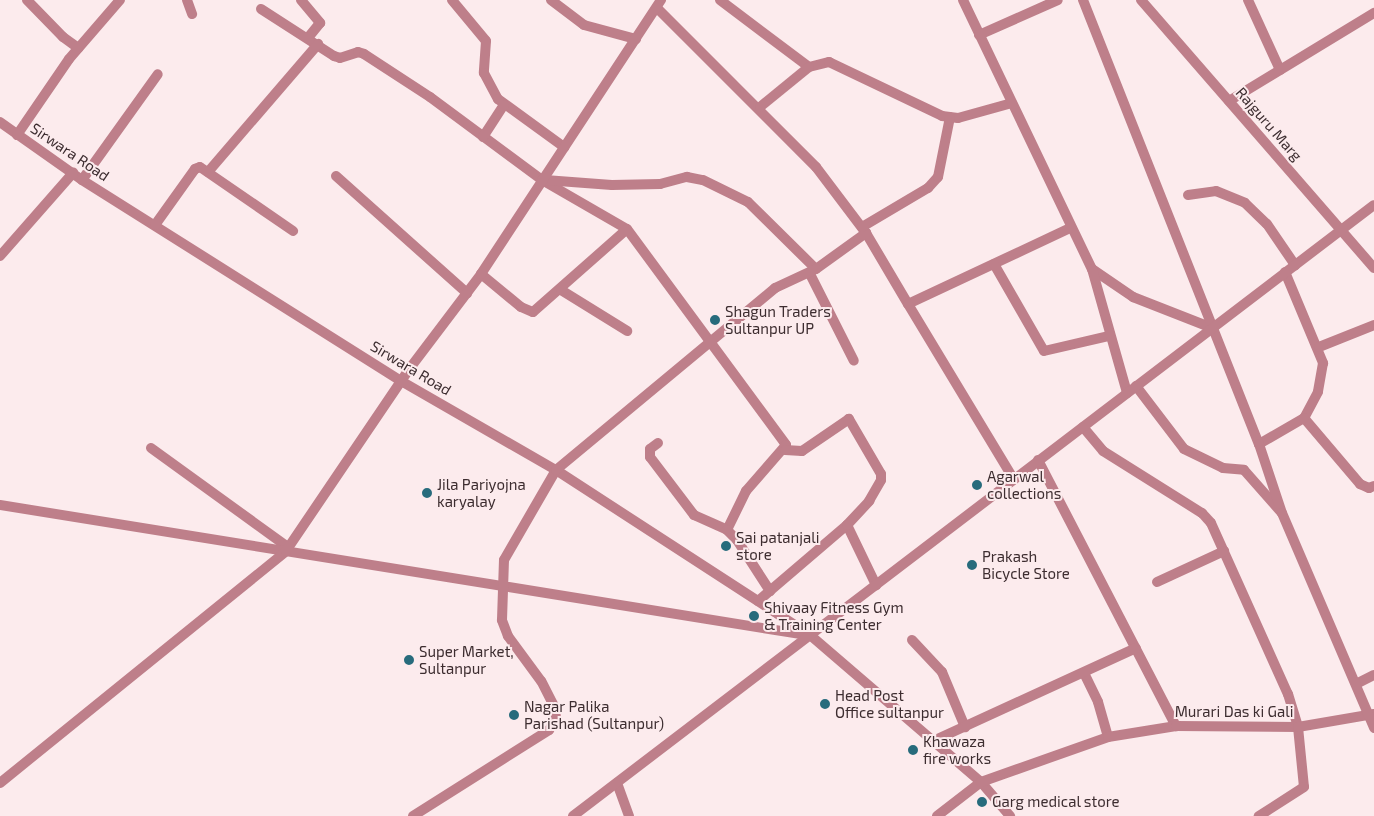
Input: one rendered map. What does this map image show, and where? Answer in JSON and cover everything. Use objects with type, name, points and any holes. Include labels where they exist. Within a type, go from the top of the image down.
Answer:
[{"type":"street","points":[[27,0],[63,37],[78,48]]},
{"type":"street","points":[[17,134],[78,48],[120,0]]},
{"type":"street","points":[[187,0],[192,14]]},
{"type":"street","points":[[300,0],[320,23],[308,38]]},
{"type":"street","points":[[452,0],[486,41],[484,73],[504,105],[564,147]]},
{"type":"street","points":[[551,0],[584,25],[636,39]]},
{"type":"street","points":[[720,0],[809,67]]},
{"type":"street","points":[[963,0],[1070,228],[1092,269],[1109,336],[1127,393]]},
{"type":"street","points":[[979,35],[1058,0]]},
{"type":"street","points":[[1083,0],[1259,444],[1282,513],[1356,684],[1372,715],[1374,728]]},
{"type":"street","name":"Rajguru Marg","points":[[1141,0],[1374,268]]},
{"type":"street","points":[[1248,0],[1280,70]]},
{"type":"street","points":[[0,783],[287,549],[401,380],[481,274],[659,4],[816,166],[864,230],[1014,480]]},
{"type":"street","points":[[261,9],[340,58],[358,52],[364,54],[430,97],[542,180],[627,229],[782,436],[785,450]]},
{"type":"street","points":[[1229,101],[1374,13]]},
{"type":"street","points":[[208,172],[318,44]]},
{"type":"street","points":[[760,107],[809,67],[829,62],[950,117],[958,118],[1012,103]]},
{"type":"street","points":[[82,180],[158,74]]},
{"type":"street","points":[[483,137],[504,105]]},
{"type":"street","points":[[413,816],[549,730],[556,719],[555,708],[541,681],[504,629],[504,560],[556,470],[775,288],[813,272],[864,230],[928,188],[938,176],[950,117]]},
{"type":"street","name":"Sirwara Road","points":[[0,122],[82,180],[401,380],[556,470],[810,635],[981,782],[1010,816]]},
{"type":"street","points":[[155,225],[195,169],[200,167],[293,231]]},
{"type":"street","points":[[0,256],[73,173]]},
{"type":"street","points":[[336,176],[467,293]]},
{"type":"street","points":[[542,180],[599,185],[660,184],[687,177],[703,180],[748,202],[813,272],[854,361]]},
{"type":"street","points":[[1188,195],[1216,192],[1245,203],[1267,224],[1295,264]]},
{"type":"street","points":[[573,816],[1374,205]]},
{"type":"street","points":[[908,304],[1070,228]]},
{"type":"street","points":[[481,274],[521,307],[533,312],[561,290],[627,229]]},
{"type":"street","points":[[994,264],[1044,351],[1109,336]]},
{"type":"street","points":[[1092,269],[1133,297],[1212,328]]},
{"type":"street","points":[[1259,444],[1304,418],[1313,406],[1322,380],[1323,363],[1318,347],[1285,272]]},
{"type":"street","points":[[561,290],[627,331]]},
{"type":"street","points":[[1318,347],[1374,325]]},
{"type":"street","points":[[1136,386],[1184,449],[1224,468],[1244,470],[1282,513]]},
{"type":"street","points":[[1304,418],[1360,484],[1369,488],[1374,486]]},
{"type":"street","points":[[758,602],[847,525],[874,494],[881,480],[881,474],[853,421],[845,419],[802,452],[785,450]]},
{"type":"street","points":[[1083,427],[1103,451],[1202,513],[1211,523],[1224,551],[1288,694],[1298,727],[1304,787],[1259,816]]},
{"type":"street","points":[[658,443],[650,449],[650,458],[694,515],[727,530],[737,540],[770,591]]},
{"type":"street","points":[[151,448],[287,549]]},
{"type":"street","points":[[727,530],[746,491],[785,450]]},
{"type":"street","points":[[1038,460],[1176,726]]},
{"type":"street","points":[[0,505],[287,549],[810,635]]},
{"type":"street","points":[[847,525],[876,585]]},
{"type":"street","points":[[1157,582],[1224,551]]},
{"type":"street","points":[[912,640],[942,672],[965,726]]},
{"type":"street","points":[[933,741],[1136,648]]},
{"type":"street","points":[[1084,673],[1098,702],[1108,738]]},
{"type":"street","points":[[1356,684],[1374,675]]},
{"type":"street","name":"Murari Das ki Gali","points":[[937,816],[981,782],[1108,738],[1176,726],[1298,727],[1372,715]]},
{"type":"street","points":[[617,783],[629,816]]},
{"type":"place","name":"Shagun Traders Sultanpur UP","points":[[715,320]]},
{"type":"place","name":"Agarwal collections","points":[[977,485]]},
{"type":"place","name":"Jila Pariyojna karyalay","points":[[427,493]]},
{"type":"place","name":"Sai patanjali store","points":[[726,546]]},
{"type":"place","name":"Prakash Bicycle Store","points":[[972,565]]},
{"type":"place","name":"Shivaay Fitness Gym & Training Center","points":[[754,616]]},
{"type":"place","name":"Super Market, Sultanpur","points":[[409,660]]},
{"type":"place","name":"Head Post Office sultanpur","points":[[825,704]]},
{"type":"place","name":"Nagar Palika Parishad (Sultanpur)","points":[[514,715]]},
{"type":"place","name":"Khawaza fire works","points":[[913,750]]},
{"type":"place","name":"Garg medical store","points":[[982,802]]}]
